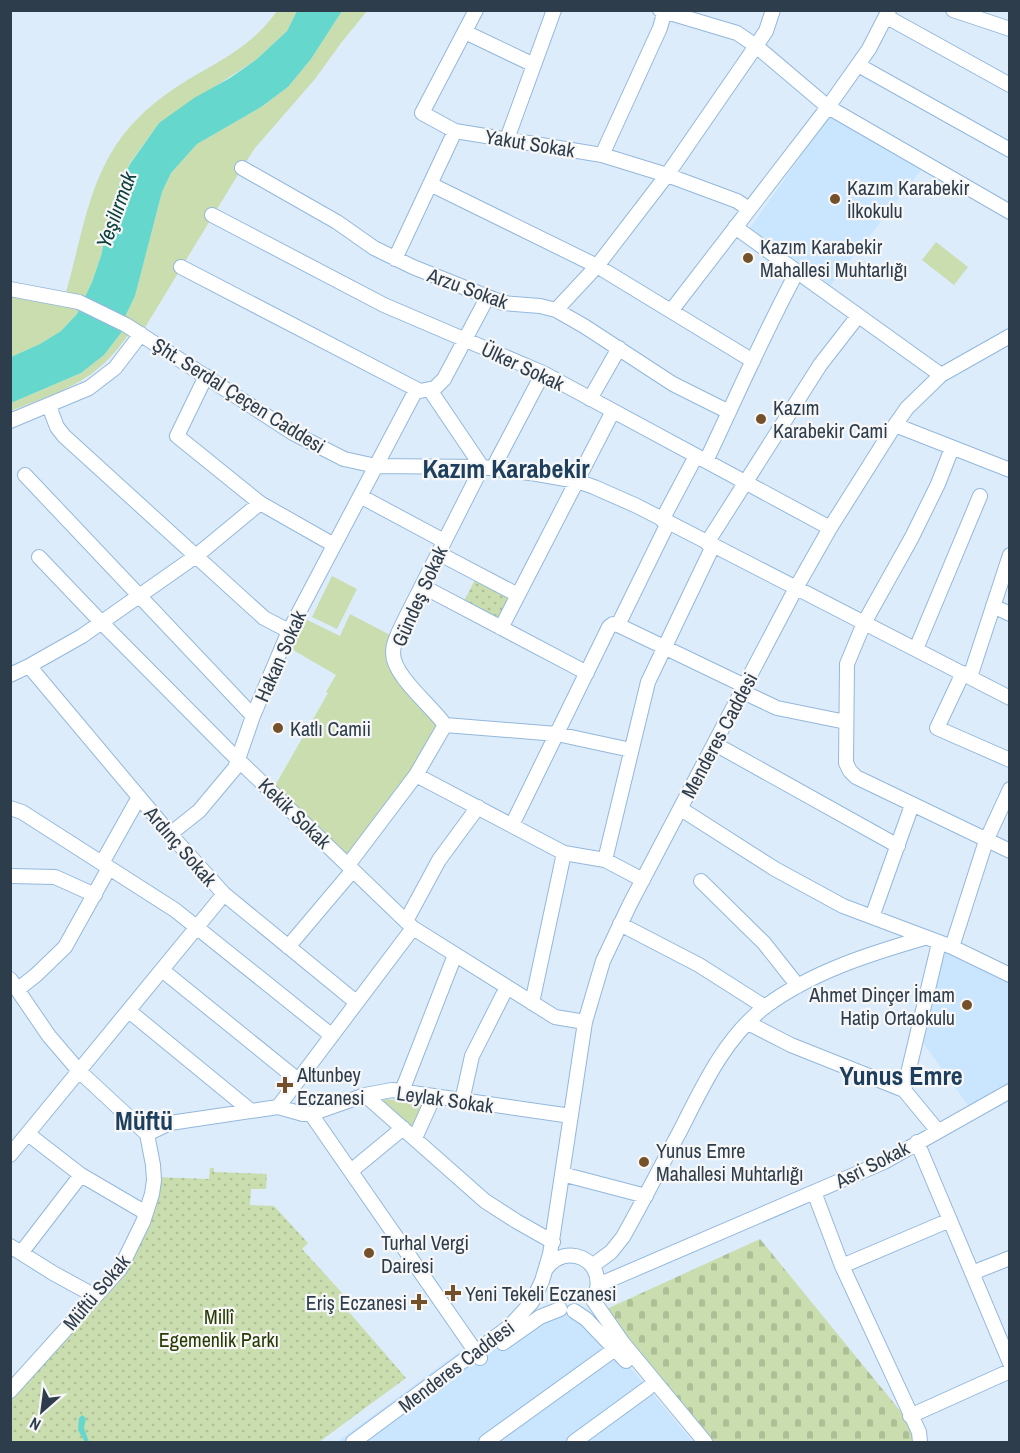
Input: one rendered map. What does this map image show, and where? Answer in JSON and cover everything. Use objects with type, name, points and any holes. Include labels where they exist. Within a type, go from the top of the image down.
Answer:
[{"type":"street","name":"Yakut Sokak","points":[[476,10],[422,113],[455,131],[602,155],[667,174],[737,201],[749,209]]},
{"type":"street","points":[[507,140],[554,10]]},
{"type":"street","points":[[556,310],[597,266],[667,174],[766,32],[773,10]]},
{"type":"street","points":[[953,10],[1008,24]]},
{"type":"street","points":[[602,155],[660,28],[663,11],[728,30],[756,46],[828,107],[1010,212]]},
{"type":"street","points":[[671,311],[828,107],[858,65],[888,14],[1010,85]]},
{"type":"street","points":[[465,32],[534,65]]},
{"type":"street","points":[[858,65],[1010,150]]},
{"type":"street","points":[[395,259],[455,131]]},
{"type":"street","name":"Arzu Sokak","points":[[242,168],[337,222],[395,259],[487,298],[519,306],[540,306],[556,310],[673,384],[729,412]]},
{"type":"street","points":[[430,184],[597,266],[753,361]]},
{"type":"street","name":"Ülker Sokak","points":[[212,215],[384,305],[543,373],[830,528]]},
{"type":"street","points":[[735,227],[941,375]]},
{"type":"street","points":[[181,267],[423,390],[488,468]]},
{"type":"street","points":[[618,624],[665,521],[729,412],[766,329],[797,272]]},
{"type":"street","name":"Şht. Serdal Çeçen Caddesi","points":[[10,289],[79,302],[126,325],[293,433],[344,459],[376,466],[488,468],[577,481],[613,495],[1009,698]]},
{"type":"street","name":"Hakan Sokak","points":[[170,834],[199,811],[235,768],[253,716],[289,631],[376,466],[423,390],[440,384],[444,379],[487,298]]},
{"type":"street","points":[[605,860],[648,682],[710,545],[745,482],[820,365],[858,315]]},
{"type":"street","points":[[10,421],[89,388],[115,368],[141,334]]},
{"type":"street","name":"Menderes Caddesi","points":[[369,1443],[478,1356],[532,1302],[544,1275],[553,1242],[585,1022],[603,961],[620,924],[796,588],[830,528],[895,425],[907,408],[941,375],[1010,336]]},
{"type":"street","points":[[997,344],[1010,350]]},
{"type":"street","points":[[590,399],[619,348]]},
{"type":"street","name":"Gündeş Sokak","points":[[445,725],[435,711],[407,683],[394,658],[396,638],[441,547],[543,373]]},
{"type":"street","points":[[206,376],[177,436],[260,503],[334,545]]},
{"type":"street","points":[[49,406],[57,427],[64,436],[264,618],[289,631]]},
{"type":"street","points":[[501,628],[613,411]]},
{"type":"street","points":[[895,425],[1010,470]]},
{"type":"street","points":[[952,448],[938,484],[912,537],[864,623],[847,664],[846,763],[856,777],[1010,851]]},
{"type":"street","points":[[25,475],[253,716]]},
{"type":"street","points":[[360,496],[518,595]]},
{"type":"street","points":[[916,649],[980,496]]},
{"type":"street","points":[[10,675],[82,636],[196,555],[260,503]]},
{"type":"street","points":[[1010,555],[967,675],[937,728],[1010,760]]},
{"type":"street","name":"Kekik Sokak","points":[[39,557],[100,622],[230,752],[409,925],[555,1017],[585,1022]]},
{"type":"street","points":[[422,586],[587,673]]},
{"type":"street","points":[[993,606],[1010,614]]},
{"type":"street","points":[[512,825],[609,627],[613,624],[618,624],[665,647],[777,708],[846,722]]},
{"type":"street","name":"Ardınç Sokak","points":[[29,666],[170,834],[224,894],[356,1002]]},
{"type":"street","points":[[288,947],[350,867],[416,775],[445,725],[557,734],[630,750]]},
{"type":"street","points":[[715,744],[898,846]]},
{"type":"street","points":[[416,775],[564,852],[605,860],[643,880]]},
{"type":"street","points":[[904,1090],[945,945],[986,841],[1010,789]]},
{"type":"street","points":[[139,797],[106,866],[95,895],[64,947],[15,994],[79,1071],[147,1134],[170,1123],[278,1107],[311,1114],[478,1356]]},
{"type":"street","points":[[872,917],[912,805]]},
{"type":"street","points":[[278,1107],[356,1002],[409,925],[440,860],[478,807]]},
{"type":"street","points":[[10,808],[22,812],[175,910],[331,1035]]},
{"type":"street","points":[[681,809],[775,869],[843,906],[945,945],[1010,975]]},
{"type":"street","points":[[532,1003],[564,852]]},
{"type":"street","points":[[10,876],[64,879],[95,895]]},
{"type":"street","points":[[701,881],[764,943],[798,986]]},
{"type":"street","points":[[10,1155],[224,894]]},
{"type":"street","points":[[620,924],[699,965],[765,1007]]},
{"type":"street","points":[[592,1266],[608,1255],[620,1241],[714,1066],[735,1036],[748,1023],[765,1007],[798,986],[873,953],[924,938]]},
{"type":"street","points":[[402,1091],[456,955]]},
{"type":"street","points":[[162,970],[298,1080]]},
{"type":"street","points":[[462,1101],[472,1056],[507,987]]},
{"type":"street","points":[[129,1011],[251,1111]]},
{"type":"street","points":[[748,1023],[791,1045],[904,1090],[937,1130]]},
{"type":"street","name":"Leylak Sokak","points":[[311,1114],[365,1095],[385,1091],[402,1091],[571,1116]]},
{"type":"street","name":"Asri Sokak","points":[[598,1285],[884,1162],[937,1130],[1009,1092]]},
{"type":"street","points":[[365,1095],[485,1201],[553,1242]]},
{"type":"street","points":[[415,1138],[434,1096]]},
{"type":"street","points":[[351,1171],[403,1128]]},
{"type":"street","points":[[28,1134],[81,1175],[146,1213]]},
{"type":"street","name":"Müftü Sokak","points":[[10,1390],[120,1269],[128,1256],[146,1213],[154,1180],[147,1134]]},
{"type":"street","points":[[917,1142],[1010,1363]]},
{"type":"street","points":[[562,1174],[646,1196]]},
{"type":"street","points":[[81,1175],[16,1250],[95,1296]]},
{"type":"street","points":[[814,1192],[842,1266],[919,1432],[920,1443]]},
{"type":"street","name":"Menderes Caddesi","points":[[558,1206],[562,1238],[569,1255]]},
{"type":"street","points":[[842,1266],[950,1220]]},
{"type":"street","points":[[620,1241],[618,1250],[621,1259],[627,1265],[636,1268]]},
{"type":"street","points":[[567,1310],[582,1308],[593,1300],[598,1285],[597,1275],[592,1266],[579,1257],[569,1255],[556,1259],[544,1275],[545,1295],[551,1304],[586,1319],[615,1349],[693,1443]]},
{"type":"street","points":[[972,1274],[1010,1258]]},
{"type":"street","points":[[593,1300],[622,1343],[705,1443]]},
{"type":"street","name":"Menderes Caddesi","points":[[353,1443],[478,1356],[540,1317],[567,1310]]},
{"type":"street","points":[[486,1443],[615,1349]]},
{"type":"street","points":[[910,1416],[1010,1371]]},
{"type":"street","points":[[574,1443],[648,1388]]},
{"type":"shaded area","name":"Kazım Karabekir İlkokulu","points":[[829,116],[881,142],[922,169],[831,285],[750,228]]},
{"type":"shaded area","name":"Ahmet Dinçer İmam Hatip Ortaokulu","points":[[939,943],[1009,975],[1009,1091],[972,1111],[917,1034]]},
{"type":"shaded area","points":[[560,1309],[574,1311],[615,1349],[693,1442],[337,1442],[470,1344],[481,1359],[516,1334]]},
{"type":"green space","points":[[277,11],[297,11],[287,31],[257,59],[159,123],[130,163],[113,201],[101,256],[92,282],[77,314],[61,331],[40,344],[11,357],[11,289],[64,299],[97,183],[108,158],[124,134],[145,112],[172,90],[242,47],[266,25]]},
{"type":"green space","points":[[342,11],[367,11],[315,79],[255,148],[141,334],[132,329],[106,361],[79,382],[11,411],[11,403],[81,373],[104,355],[121,333],[121,325],[135,296],[162,192],[171,173],[197,144],[261,107],[288,87],[311,59]]},
{"type":"green space","points":[[936,242],[968,267],[954,285],[922,260]]},
{"type":"green space","points":[[478,574],[518,595],[501,628],[461,607]]},
{"type":"green space","points":[[332,576],[357,589],[337,629],[312,617]]},
{"type":"green space","points":[[350,614],[396,638],[393,653],[445,725],[348,865],[272,791],[336,675],[283,644],[297,615],[340,636]]},
{"type":"green space","points":[[385,1099],[427,1103],[414,1128],[381,1103]]},
{"type":"green space","name":"Millî Egemenlik Parkı","points":[[210,1168],[214,1168],[214,1172],[267,1174],[266,1189],[251,1189],[250,1205],[274,1206],[308,1243],[302,1249],[354,1306],[349,1312],[406,1378],[319,1442],[11,1442],[11,1391],[120,1269],[154,1177],[209,1179]]},
{"type":"green space","points":[[760,1239],[906,1418],[916,1442],[705,1442],[600,1312]]},
{"type":"water","name":"Yeşilırmak","points":[[297,11],[342,11],[311,59],[288,87],[261,107],[197,144],[171,173],[162,192],[135,296],[121,325],[121,333],[104,355],[81,373],[11,403],[11,357],[40,344],[61,331],[77,314],[101,256],[113,201],[120,184],[130,164],[159,123],[257,59],[287,31]]},
{"type":"water","points":[[82,1415],[86,1418],[84,1428],[89,1442],[85,1442],[78,1430],[79,1418]]},
{"type":"place","name":"Kazım Karabekir İlkokulu","points":[[835,199]]},
{"type":"place","name":"Kazım Karabekir Mahallesi Muhtarlığı","points":[[748,258]]},
{"type":"place","name":"Kazım Karabekir Cami","points":[[761,419]]},
{"type":"place","name":"Katlı Camii","points":[[278,728]]},
{"type":"place","name":"Ahmet Dinçer İmam Hatip Ortaokulu","points":[[967,1005]]},
{"type":"place","name":"Altunbey Eczanesi","points":[[285,1085]]},
{"type":"place","name":"Yunus Emre Mahallesi Muhtarlığı","points":[[644,1162]]},
{"type":"place","name":"Turhal Vergi Dairesi","points":[[369,1253]]},
{"type":"place","name":"Yeni Tekeli Eczanesi","points":[[453,1293]]},
{"type":"place","name":"Eriş Eczanesi","points":[[419,1302]]},
{"type":"district","name":"Kazım Karabekir","points":[[506,468]]},
{"type":"district","name":"Yunus Emre","points":[[901,1075]]},
{"type":"district","name":"Müftü","points":[[144,1120]]}]
